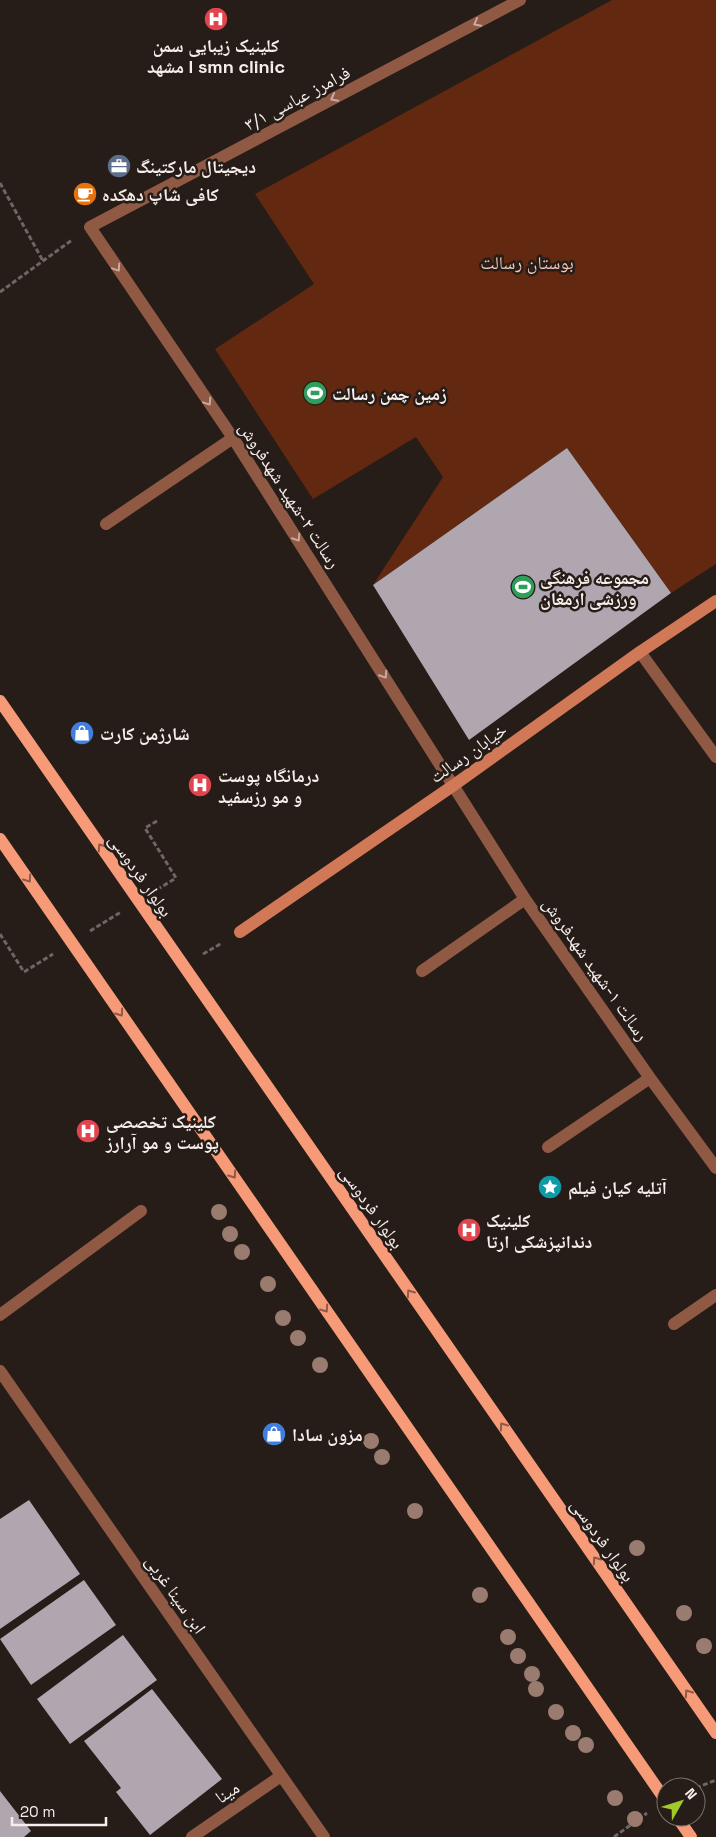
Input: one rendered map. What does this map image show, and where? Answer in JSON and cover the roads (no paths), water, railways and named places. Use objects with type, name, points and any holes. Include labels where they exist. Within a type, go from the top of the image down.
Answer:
[{"type":"main road","name":"بولوار فردوسی","points":[[0,701],[716,1734]]},
{"type":"main road","points":[[0,839],[656,1787]]},
{"type":"street","name":"فرامرز عباسی ۳/۱","points":[[90,227],[503,4],[520,0]]},
{"type":"street","name":"رسالت ۲-شهید شهدفروش","points":[[90,227],[233,438],[454,785]]},
{"type":"street","points":[[106,524],[233,438]]},
{"type":"street","name":"خیابان رسالت","points":[[240,932],[454,785],[640,652],[716,601]]},
{"type":"street","points":[[640,652],[716,757]]},
{"type":"street","name":"رسالت ۱-شهید شهدفروش","points":[[454,785],[526,899],[650,1078],[716,1168]]},
{"type":"street","points":[[422,971],[526,899]]},
{"type":"street","points":[[548,1147],[650,1078]]},
{"type":"street","points":[[0,1315],[141,1211]]},
{"type":"street","points":[[674,1324],[716,1295]]},
{"type":"street","name":"ابن سینا غربی","points":[[0,1371],[324,1837]]},
{"type":"street","name":"مینا","points":[[192,1837],[281,1776]]},
{"type":"place","name":"کلینیک زیبایی سمن مشهد l smn clinic","points":[[216,19]]},
{"type":"place","name":"دیجیتال مارکتینگ","points":[[119,166]]},
{"type":"place","name":"کافی شاپ دهکده","points":[[85,194]]},
{"type":"place","name":"زمین چمن رسالت","points":[[315,393]]},
{"type":"place","name":"مجموعه فرهنگی ورزشی ارمغان","points":[[523,587]]},
{"type":"place","name":"شارژمن کارت","points":[[82,733]]},
{"type":"place","name":"درمانگاه پوست و مو رزسفید","points":[[200,785]]},
{"type":"place","name":"کلینیک تخصصی پوست و مو آرارز","points":[[88,1131]]},
{"type":"place","name":"آتلیه کیان فیلم","points":[[550,1187]]},
{"type":"place","name":"کلینیک دندانپزشکی ارتا","points":[[469,1230]]},
{"type":"place","name":"مزون سادا","points":[[274,1434]]},
{"type":"park label","name":"بوستان رسالت","points":[[527,262]]}]
